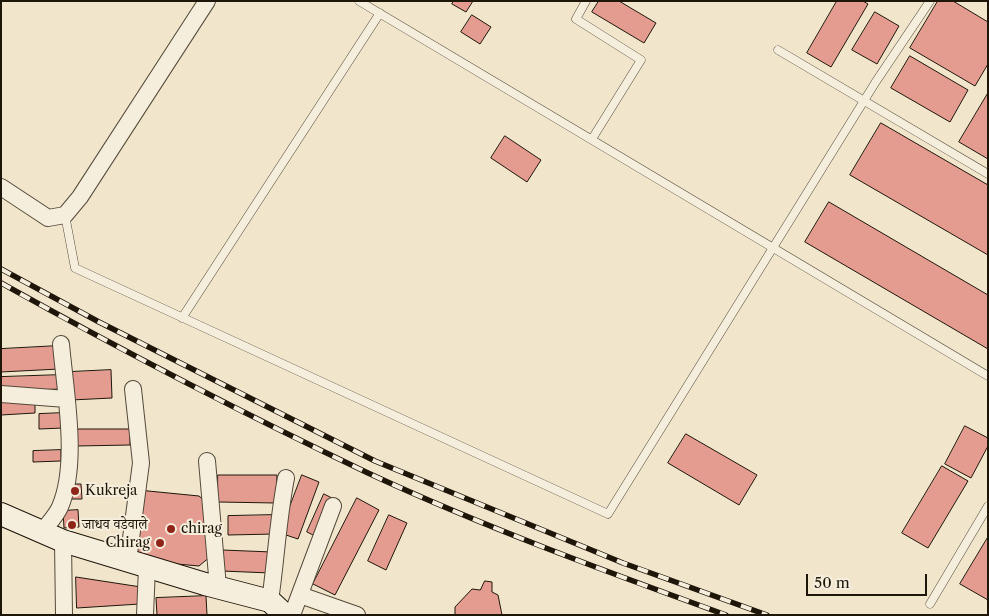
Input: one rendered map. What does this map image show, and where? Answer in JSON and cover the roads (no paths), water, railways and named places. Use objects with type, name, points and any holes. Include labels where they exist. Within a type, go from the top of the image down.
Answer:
[{"type":"street","points":[[1,188],[48,218],[65,215],[80,197],[207,1]]},
{"type":"street","points":[[42,532],[59,508],[64,493],[70,448],[61,344]]},
{"type":"street","points":[[133,389],[141,462],[138,564],[145,615]]},
{"type":"street","points":[[1,394],[66,398]]},
{"type":"street","points":[[208,461],[218,587]]},
{"type":"street","points":[[1,514],[63,541],[218,587],[278,608],[279,512],[286,478]]},
{"type":"street","points":[[292,615],[334,506]]},
{"type":"street","points":[[63,541],[64,615]]},
{"type":"street","points":[[300,595],[357,615]]},
{"type":"lane","points":[[359,1],[988,376]]},
{"type":"lane","points":[[586,1],[576,19],[641,60],[592,139]]},
{"type":"lane","points":[[65,215],[75,268],[608,514],[864,102],[930,1]]},
{"type":"lane","points":[[182,318],[380,13]]},
{"type":"lane","points":[[778,50],[988,174]]},
{"type":"lane","points":[[930,604],[988,506]]},
{"type":"railway","points":[[1,269],[99,322],[375,461],[623,563],[767,615]]},
{"type":"railway","points":[[1,283],[183,381],[368,473],[500,530],[726,615]]},
{"type":"place","name":"Kukreja","points":[[75,491]]},
{"type":"place","name":"जाधव वडेवाले","points":[[72,525]]},
{"type":"place","name":"chirag","points":[[171,529]]},
{"type":"place","name":"Chirag","points":[[160,543]]}]
